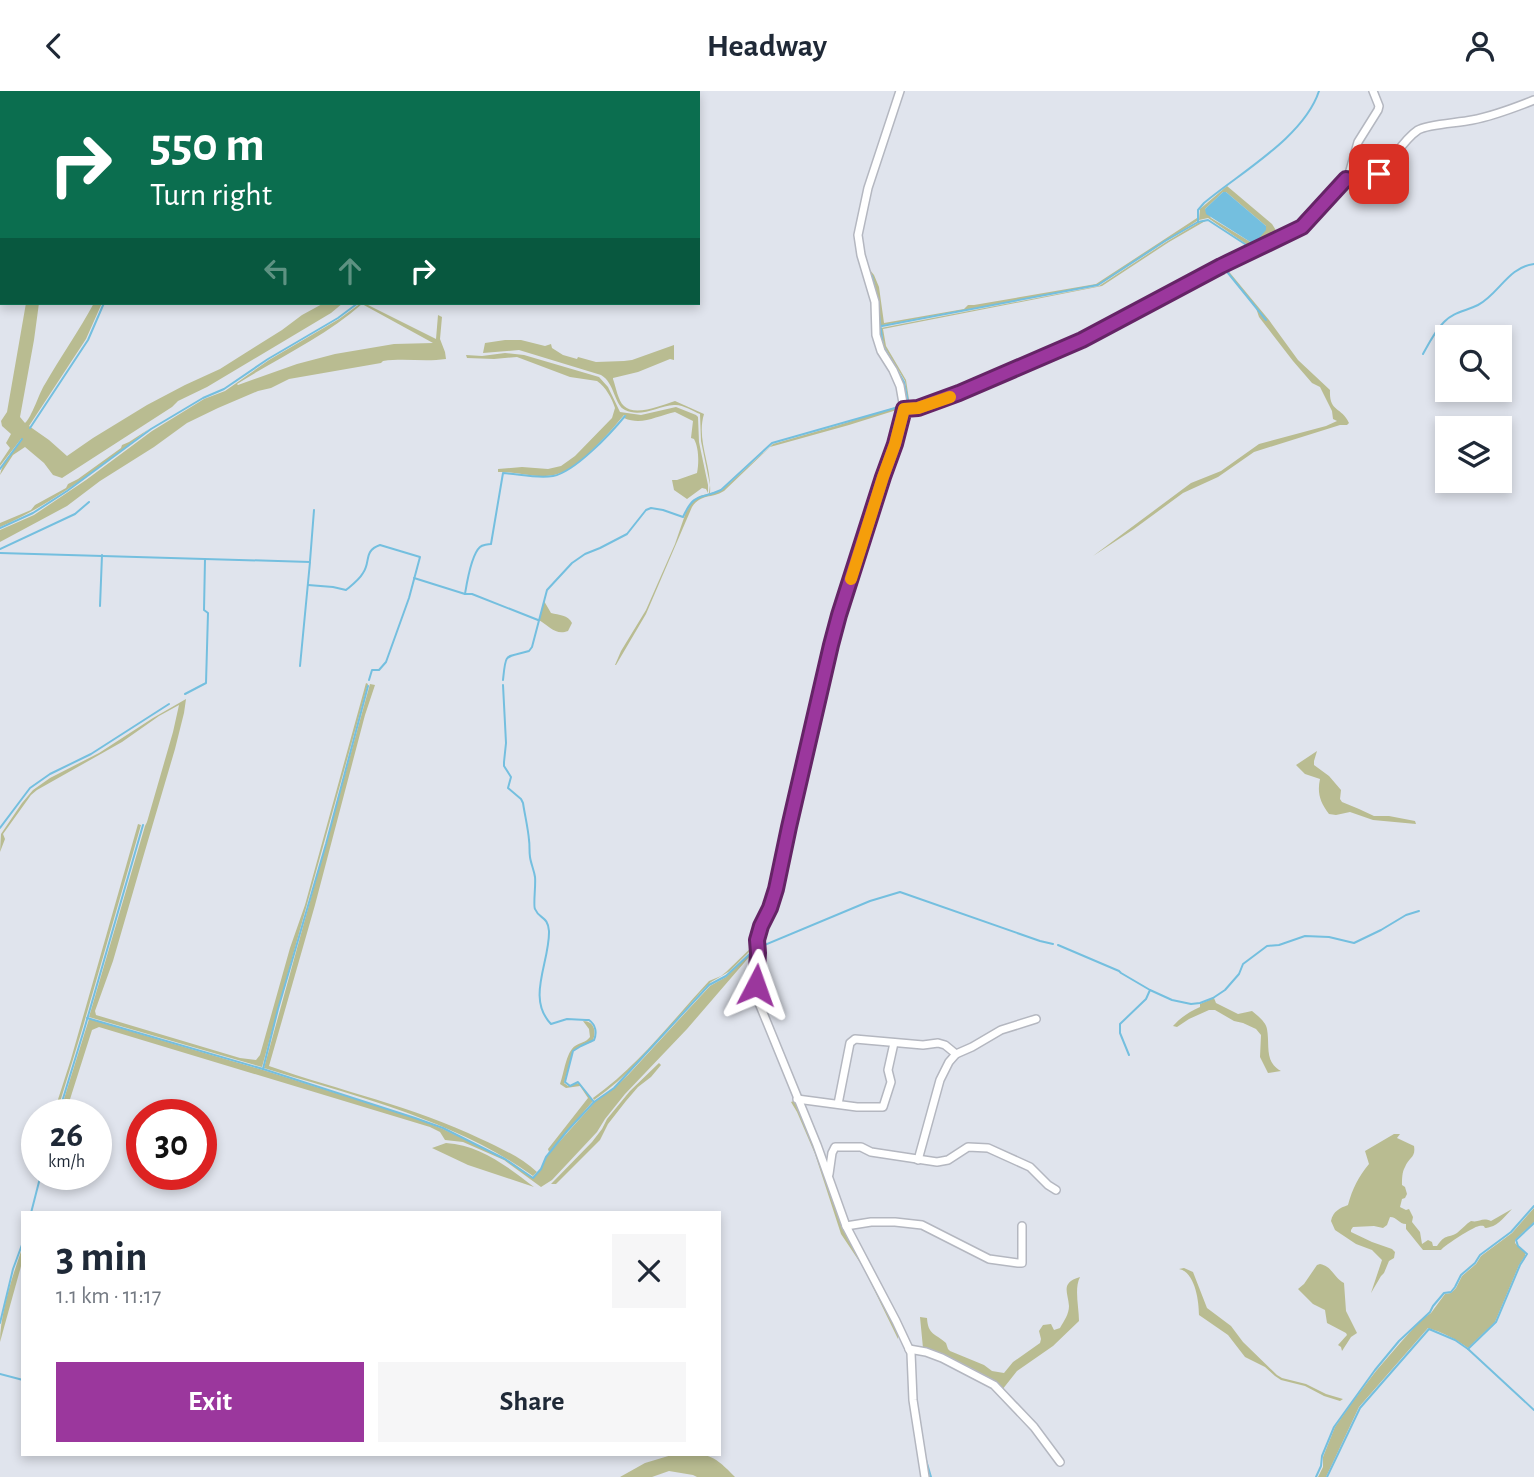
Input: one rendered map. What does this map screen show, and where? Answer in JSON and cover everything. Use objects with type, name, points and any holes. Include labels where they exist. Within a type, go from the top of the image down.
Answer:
[{"type":"street","points":[[900,91],[869,188],[858,235],[875,302],[878,343],[900,386],[904,409],[839,615],[776,889],[757,940],[756,993],[817,1145],[846,1226],[909,1349],[914,1408],[925,1477]]},
{"type":"street","points":[[904,409],[918,408],[959,393],[1082,340],[1221,266],[1302,227],[1349,174],[1358,142],[1378,110],[1373,91]]},
{"type":"street","points":[[1346,179],[1362,181],[1373,178],[1418,130],[1425,127],[1487,117],[1534,100]]},
{"type":"street","points":[[918,1160],[940,1080],[956,1053],[1010,1026],[1036,1019]]},
{"type":"street","points":[[838,1104],[852,1040],[859,1038],[894,1043],[938,1044],[945,1045],[956,1053]]},
{"type":"street","points":[[797,1099],[857,1107],[883,1107],[891,1082],[888,1070],[894,1043]]},
{"type":"street","points":[[829,1179],[832,1153],[835,1147],[839,1146],[862,1147],[871,1152],[918,1160],[943,1161],[968,1147],[988,1148],[1030,1167],[1056,1190]]},
{"type":"street","points":[[846,1226],[871,1222],[922,1225],[989,1259],[1018,1263],[1022,1263],[1022,1226]]},
{"type":"street","points":[[909,1349],[943,1358],[994,1385],[1034,1427],[1060,1462]]},
{"type":"green space","points":[[1341,183],[1298,226],[1263,246],[1082,338],[1007,371],[1077,339],[1261,245],[1305,218]]},
{"type":"green space","points":[[1227,186],[1272,224],[1277,232],[1252,248],[1208,218],[1199,220],[1200,209]],"holes":[[[1226,192],[1266,226],[1252,243],[1211,218],[1205,209]]]},
{"type":"green space","points":[[1197,218],[1197,221],[1098,285],[881,326],[872,275],[883,346],[904,382],[908,407],[915,407],[996,376],[918,407],[910,408],[905,406],[900,380],[881,351],[875,302],[860,245],[863,246],[870,270],[879,287],[884,323],[964,309],[968,305],[1096,284]]},
{"type":"green space","points":[[1207,220],[1102,286],[883,329],[886,346],[906,380],[910,406],[908,404],[905,381],[884,346],[881,328],[1099,286],[1166,242]]},
{"type":"green space","points":[[1226,265],[1298,360],[1330,390],[1331,402],[1346,418],[1349,423],[1347,425],[1254,452],[1218,477],[1183,493],[1093,556],[1191,483],[1221,471],[1259,444],[1337,421],[1333,419],[1320,387],[1312,383],[1293,361],[1259,317],[1256,308],[1224,269],[1109,330],[1031,367],[991,385],[909,414],[887,475],[904,412],[1082,341]]},
{"type":"green space","points":[[26,305],[39,305],[20,417],[25,423],[45,384],[93,305],[101,305],[86,339],[29,426],[67,456],[147,405],[220,369],[302,315],[320,305],[341,305],[207,387],[178,401],[62,478],[53,475],[44,463],[25,447],[13,455],[0,475],[6,461],[22,440],[0,466],[10,448],[6,443],[11,434],[2,426],[1,421],[7,412]]},
{"type":"green space","points":[[361,305],[317,337],[237,384],[335,354],[394,344],[433,343],[364,305],[436,339],[438,315],[442,317],[440,339],[446,359],[383,361],[289,379],[258,391],[187,423],[67,506],[0,542],[0,530],[34,515],[152,431],[204,399],[225,391],[269,360]]},
{"type":"green space","points":[[521,340],[545,346],[551,344],[552,348],[563,355],[596,362],[632,360],[674,345],[674,360],[670,359],[613,379],[620,401],[629,409],[649,409],[675,401],[704,414],[702,434],[710,485],[701,441],[700,414],[677,405],[631,412],[621,407],[609,383],[601,375],[519,350],[483,353],[485,343]]},
{"type":"green space","points":[[466,355],[524,355],[599,377],[608,387],[620,412],[641,415],[676,407],[696,415],[708,493],[702,488],[687,499],[674,490],[672,480],[697,473],[698,460],[696,443],[691,438],[693,421],[675,412],[643,421],[624,418],[624,415],[592,450],[563,472],[540,476],[498,472],[498,469],[548,469],[561,466],[575,456],[612,418],[615,408],[608,393],[597,381],[570,377],[517,357],[467,358]]},
{"type":"green space","points":[[889,367],[899,387],[903,408],[770,447],[724,491],[703,498],[692,507],[646,614],[615,665],[646,610],[693,501],[700,496],[722,490],[773,444],[899,406],[899,391]]},
{"type":"green space","points":[[149,429],[59,495],[0,527],[0,523],[31,510],[35,505],[66,488],[122,445]]},
{"type":"green space","points":[[544,601],[551,613],[570,620],[572,623],[568,631],[556,631],[539,620]]},
{"type":"green space","points":[[366,683],[368,684],[262,1067],[89,1017],[179,705],[122,742],[37,790],[3,834],[5,839],[0,852],[1,834],[22,803],[33,790],[50,778],[99,753],[186,699],[175,749],[113,961],[95,1011],[96,1015],[240,1058],[256,1060],[260,1055],[305,905]]},
{"type":"green space","points":[[370,684],[375,685],[269,1066],[455,1127],[517,1157],[537,1172],[533,1176],[503,1156],[438,1125],[369,1100],[264,1068]]},
{"type":"green space","points":[[1317,751],[1314,765],[1329,776],[1341,790],[1342,802],[1374,816],[1389,816],[1415,821],[1416,824],[1373,820],[1350,812],[1329,814],[1320,797],[1320,779],[1305,774],[1296,765]]},
{"type":"green space","points":[[138,824],[141,825],[82,1030],[61,1099],[58,1099]]},
{"type":"green space","points":[[755,944],[755,949],[701,992],[624,1076],[594,1100],[593,1098],[640,1057],[709,981],[726,972]]},
{"type":"green space","points":[[756,950],[687,1029],[625,1094],[597,1132],[552,1180],[541,1187],[504,1160],[463,1142],[445,1140],[440,1132],[430,1127],[99,1027],[92,1030],[70,1099],[64,1099],[89,1019],[415,1118],[505,1159],[533,1178],[546,1157],[595,1102],[628,1075],[710,986],[726,977]]},
{"type":"green space","points":[[1214,998],[1216,1003],[1238,1014],[1252,1011],[1261,1019],[1267,1029],[1270,1058],[1281,1071],[1268,1073],[1260,1057],[1261,1035],[1256,1029],[1215,1010],[1209,1010],[1177,1027],[1173,1026],[1200,1007],[1200,1004]]},
{"type":"green space","points":[[583,1021],[592,1025],[595,1031],[594,1039],[573,1051],[564,1083],[568,1086],[579,1083],[593,1101],[549,1152],[548,1149],[588,1098],[580,1086],[566,1088],[560,1084],[572,1049],[590,1037],[589,1029]]},
{"type":"green space","points":[[659,1063],[661,1065],[651,1077],[638,1087],[608,1124],[600,1140],[556,1184],[551,1184],[592,1142],[630,1091]]},
{"type":"green space","points":[[796,1100],[846,1235],[865,1268],[898,1334],[898,1339],[863,1267],[841,1234],[815,1154],[791,1102]]},
{"type":"green space","points":[[1394,1134],[1400,1134],[1397,1138],[1414,1146],[1413,1155],[1403,1173],[1402,1185],[1407,1194],[1400,1207],[1409,1209],[1412,1222],[1420,1232],[1422,1244],[1428,1240],[1433,1246],[1437,1246],[1471,1221],[1491,1221],[1512,1209],[1496,1224],[1487,1228],[1476,1227],[1441,1250],[1423,1250],[1406,1229],[1406,1224],[1392,1217],[1383,1228],[1353,1227],[1351,1232],[1395,1252],[1394,1258],[1389,1261],[1371,1293],[1382,1260],[1372,1250],[1356,1244],[1335,1230],[1331,1221],[1335,1212],[1348,1205],[1356,1183],[1369,1164],[1365,1151]]},
{"type":"green space","points":[[446,1143],[482,1153],[534,1187],[468,1165],[432,1148]]},
{"type":"green space","points":[[1534,1208],[1534,1222],[1515,1240],[1525,1256],[1495,1322],[1468,1348],[1449,1336],[1428,1328],[1359,1407],[1326,1477],[1318,1477],[1335,1427],[1376,1371],[1421,1320],[1431,1313],[1445,1294],[1456,1288],[1462,1276],[1481,1256],[1512,1233]]},
{"type":"green space","points":[[21,1252],[21,1266],[0,1342],[5,1306]]},
{"type":"green space","points":[[1320,1264],[1344,1283],[1346,1311],[1357,1333],[1342,1351],[1338,1345],[1346,1333],[1327,1323],[1325,1310],[1313,1304],[1298,1289]]},
{"type":"green space","points":[[1179,1269],[1193,1272],[1207,1308],[1231,1326],[1243,1342],[1277,1375],[1343,1399],[1340,1401],[1305,1386],[1281,1380],[1265,1367],[1245,1357],[1228,1335],[1199,1315],[1192,1281],[1189,1275]]},
{"type":"green space","points":[[1080,1277],[1077,1293],[1079,1321],[1053,1346],[1017,1371],[1002,1390],[975,1370],[923,1348],[920,1317],[927,1318],[931,1331],[946,1343],[950,1351],[992,1371],[1004,1373],[1013,1362],[1040,1343],[1039,1331],[1043,1325],[1051,1324],[1054,1330],[1060,1328],[1069,1309],[1067,1285]]},
{"type":"green space","points":[[668,1456],[708,1456],[735,1477],[697,1477],[669,1471],[652,1477],[620,1477],[645,1463]]},
{"type":"water","points":[[1223,192],[1266,226],[1266,230],[1255,243],[1206,214],[1205,209]]},
{"type":"waterway","points":[[1198,222],[1198,210],[1204,203],[1286,138],[1300,124],[1319,91]]},
{"type":"waterway","points":[[1265,241],[1305,217],[1320,202]]},
{"type":"waterway","points":[[882,326],[1098,285],[1198,222],[1208,220],[1251,248]]},
{"type":"waterway","points":[[1423,354],[1435,333],[1448,319],[1478,305],[1510,275],[1534,264]]},
{"type":"waterway","points":[[1086,341],[1224,268],[1266,320]]},
{"type":"waterway","points":[[872,276],[876,294]]},
{"type":"waterway","points":[[30,428],[88,340],[103,305]]},
{"type":"waterway","points":[[0,528],[33,513],[151,429],[203,398],[224,389],[355,305]]},
{"type":"waterway","points":[[879,314],[883,346],[904,382],[909,406]]},
{"type":"waterway","points":[[1082,336],[1105,324]]},
{"type":"waterway","points":[[931,407],[1071,348]]},
{"type":"waterway","points":[[503,680],[506,660],[529,651],[532,647],[547,590],[572,563],[627,534],[646,510],[663,510],[683,517],[691,503],[699,497],[721,490],[772,443],[899,405]]},
{"type":"waterway","points":[[903,427],[909,413],[916,412]]},
{"type":"waterway","points":[[465,594],[474,556],[481,546],[491,544],[503,473],[541,477],[562,473],[592,451],[625,416]]},
{"type":"waterway","points":[[0,469],[22,439]]},
{"type":"waterway","points":[[0,549],[75,514],[89,502]]},
{"type":"waterway","points":[[310,561],[314,510]]},
{"type":"waterway","points":[[308,585],[346,590],[363,573],[371,550],[380,545],[420,557],[409,598],[386,662],[379,670],[372,670],[369,680]]},
{"type":"waterway","points":[[0,553],[310,562],[300,666]]},
{"type":"waterway","points":[[100,606],[102,555]]},
{"type":"waterway","points":[[185,694],[206,683],[208,613],[204,610],[205,559]]},
{"type":"waterway","points":[[414,578],[472,594],[538,620]]},
{"type":"waterway","points":[[503,685],[506,743],[504,766],[511,777],[508,788],[523,803],[535,877],[534,907],[547,923],[549,931],[540,1003],[551,1024],[567,1019],[589,1020],[593,1024],[596,1032],[594,1040],[573,1051],[565,1082],[570,1086],[578,1082],[594,1102]]},
{"type":"waterway","points":[[263,1069],[368,686]]},
{"type":"waterway","points":[[0,828],[30,788],[50,774],[91,754],[169,704]]},
{"type":"waterway","points":[[63,1099],[143,825]]},
{"type":"waterway","points":[[762,946],[870,901],[900,892],[1053,944]]},
{"type":"waterway","points":[[1150,990],[1172,1000],[1200,1003],[1225,990],[1239,974],[1243,964],[1267,946],[1305,936],[1329,937],[1354,943],[1406,915],[1419,911]]},
{"type":"waterway","points":[[1058,945],[1119,971],[1150,990],[1146,999],[1120,1024],[1120,1033],[1129,1055]]},
{"type":"waterway","points":[[87,1018],[263,1069],[443,1128],[505,1159],[533,1178],[546,1157],[594,1102],[614,1088],[709,985],[726,976],[754,950]]},
{"type":"waterway","points":[[32,1211],[37,1190]]},
{"type":"waterway","points":[[1316,1477],[1334,1427],[1375,1370],[1399,1341],[1430,1312],[1444,1293],[1451,1292],[1461,1275],[1480,1255],[1511,1232],[1534,1206]]},
{"type":"waterway","points":[[1327,1477],[1360,1408],[1429,1329],[1468,1349],[1496,1322],[1527,1254],[1518,1246],[1516,1240],[1534,1223]]},
{"type":"waterway","points":[[0,1323],[21,1247]]},
{"type":"waterway","points":[[1468,1349],[1534,1410]]},
{"type":"waterway","points":[[0,1374],[21,1379]]},
{"type":"waterway","points":[[926,1460],[931,1477]]},
{"type":"slow traffic","points":[[851,579],[899,433],[904,409],[918,408],[950,397]]},
{"type":"route","points":[[756,985],[757,940],[776,889],[831,645],[899,433],[904,409],[918,408],[959,393],[1082,340],[1221,266],[1302,227],[1346,179],[1368,180],[1379,174]]}]
